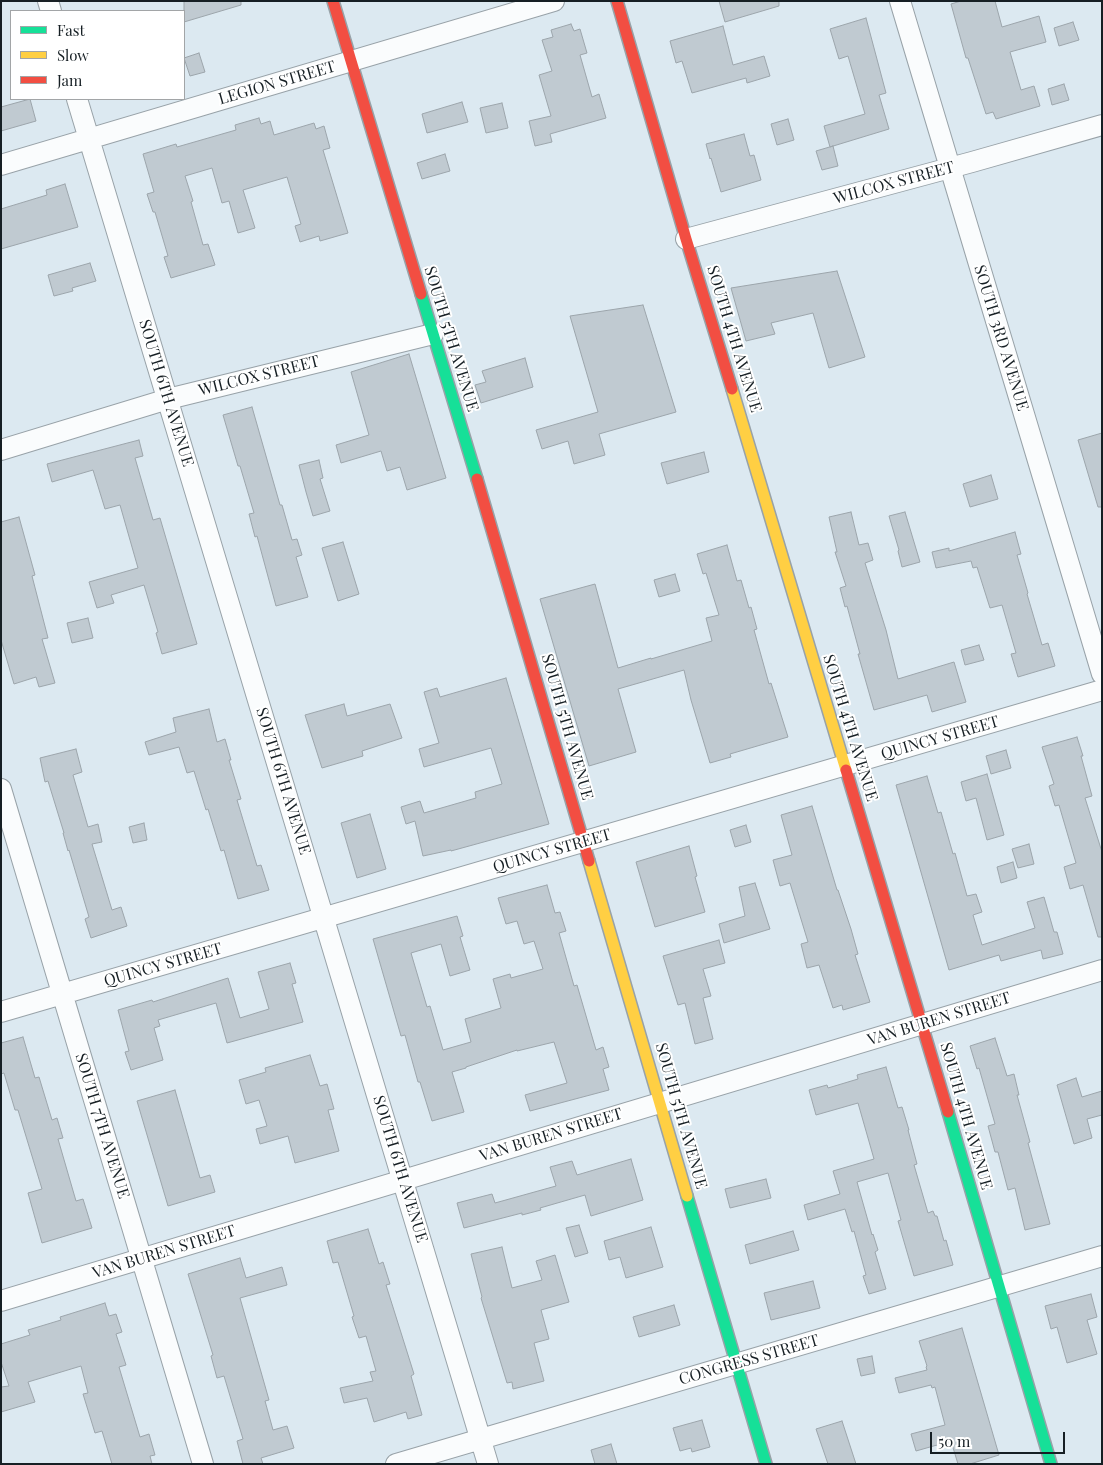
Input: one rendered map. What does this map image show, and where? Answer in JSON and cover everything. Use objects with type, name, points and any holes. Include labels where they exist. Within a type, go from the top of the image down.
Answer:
[{"type":"street","name":"SOUTH 5TH AVENUE","points":[[333,1],[766,1464]]},
{"type":"street","name":"LEGION STREET","points":[[1,165],[554,1]]},
{"type":"street","name":"SOUTH 4TH AVENUE","points":[[617,1],[686,238],[922,1024],[1050,1464]]},
{"type":"street","name":"SOUTH 3RD AVENUE","points":[[900,1],[1102,674]]},
{"type":"street","name":"SOUTH 6TH AVENUE","points":[[77,100],[488,1464]]},
{"type":"street","name":"WILCOX STREET","points":[[686,238],[950,168],[1102,125]]},
{"type":"street","name":"WILCOX STREET","points":[[1,450],[168,399],[433,334]]},
{"type":"street","name":"QUINCY STREET","points":[[1,1012],[1102,690]]},
{"type":"street","name":"SOUTH 7TH AVENUE","points":[[1,789],[203,1464]]},
{"type":"street","name":"VAN BUREN STREET","points":[[1,1301],[1102,970]]},
{"type":"street","name":"CONGRESS STREET","points":[[396,1464],[1102,1256]]},
{"type":"building","points":[[184,1],[241,1],[241,5],[185,22]]},
{"type":"building","points":[[719,1],[779,1],[779,6],[725,22]]},
{"type":"building","points":[[961,1],[995,1],[1002,27],[1039,16],[1046,42],[1010,52],[1021,90],[1034,86],[1040,106],[996,119],[993,112],[986,114],[968,58],[966,58],[951,4]]},
{"type":"building","points":[[866,18],[886,93],[879,95],[889,129],[830,147],[824,126],[865,114],[848,56],[839,59],[830,29]]},
{"type":"building","points":[[1073,22],[1079,40],[1059,46],[1054,28]]},
{"type":"building","points":[[571,24],[574,31],[580,29],[587,53],[580,55],[592,97],[599,94],[606,118],[550,134],[552,142],[535,146],[529,121],[551,116],[539,75],[552,71],[542,40],[553,37],[551,30]]},
{"type":"building","points":[[723,26],[733,65],[764,56],[770,76],[747,83],[746,78],[692,93],[682,61],[676,63],[670,41]]},
{"type":"building","points":[[199,53],[205,72],[190,76],[185,58]]},
{"type":"building","points":[[1064,84],[1069,100],[1052,105],[1048,89]]},
{"type":"building","points":[[30,100],[36,121],[1,131],[1,107]]},
{"type":"building","points":[[462,102],[468,122],[427,133],[422,114]]},
{"type":"building","points":[[502,103],[508,128],[486,133],[480,108]]},
{"type":"building","points":[[259,118],[261,124],[270,121],[274,135],[314,123],[316,129],[324,126],[330,148],[323,150],[348,233],[320,241],[319,236],[300,242],[295,226],[301,224],[287,177],[243,190],[255,228],[238,233],[229,201],[222,203],[212,168],[185,176],[203,245],[208,244],[215,265],[171,278],[164,257],[168,256],[155,212],[153,212],[147,194],[154,192],[143,154],[176,144],[177,147],[236,130],[235,125]]},
{"type":"building","points":[[788,119],[794,140],[777,145],[771,124]]},
{"type":"building","points":[[744,134],[750,156],[754,155],[761,180],[721,192],[706,144]]},
{"type":"building","points":[[833,146],[838,166],[822,170],[816,151]]},
{"type":"building","points":[[445,154],[450,171],[422,179],[417,163]]},
{"type":"building","points":[[65,184],[78,227],[1,249],[1,209],[47,195],[46,190]]},
{"type":"building","points":[[90,263],[96,281],[72,288],[73,291],[54,296],[48,275]]},
{"type":"building","points":[[837,271],[865,357],[829,368],[813,313],[771,323],[775,334],[746,341],[731,288]]},
{"type":"building","points":[[643,305],[676,412],[599,434],[605,455],[574,464],[568,441],[542,449],[536,430],[598,412],[570,316]]},
{"type":"building","points":[[409,354],[446,478],[407,490],[400,467],[387,471],[381,451],[341,463],[336,445],[369,435],[351,372]]},
{"type":"building","points":[[525,358],[533,387],[481,403],[475,385],[486,382],[482,371]]},
{"type":"building","points":[[252,407],[280,505],[282,505],[292,540],[297,539],[302,555],[296,557],[308,597],[276,606],[249,514],[254,513],[223,415]]},
{"type":"building","points":[[1102,433],[1102,507],[1098,507],[1078,440]]},
{"type":"building","points":[[139,440],[143,456],[135,458],[153,520],[160,518],[197,644],[162,654],[156,633],[158,632],[144,585],[111,595],[114,603],[97,608],[89,582],[138,568],[120,505],[105,509],[93,470],[52,482],[47,464]]},
{"type":"building","points":[[704,452],[709,472],[667,484],[661,463]]},
{"type":"building","points":[[319,460],[323,478],[320,479],[330,511],[313,516],[299,465]]},
{"type":"building","points":[[991,475],[998,499],[970,507],[963,484]]},
{"type":"building","points":[[851,512],[859,545],[868,543],[873,560],[865,563],[886,630],[898,679],[954,662],[966,702],[932,712],[927,695],[874,710],[847,606],[845,607],[840,588],[846,586],[835,552],[837,552],[829,517]]},
{"type":"building","points":[[905,512],[920,562],[902,567],[889,516]]},
{"type":"building","points":[[19,517],[35,575],[32,576],[48,638],[42,639],[55,683],[39,687],[36,677],[14,684],[1,640],[1,522]]},
{"type":"building","points":[[1015,532],[1021,554],[1017,555],[1042,645],[1048,643],[1055,666],[1018,677],[1011,654],[1016,653],[1002,605],[990,608],[977,567],[973,568],[971,561],[936,568],[932,552],[949,548],[949,551]]},
{"type":"building","points":[[343,542],[359,594],[338,601],[322,548]]},
{"type":"building","points":[[727,545],[737,581],[741,580],[749,608],[751,607],[757,629],[754,630],[769,684],[771,683],[788,737],[730,754],[731,757],[710,763],[684,670],[618,689],[636,752],[589,766],[540,599],[595,584],[618,668],[651,659],[712,641],[706,618],[719,615],[706,573],[703,574],[697,554]]},
{"type":"building","points":[[675,574],[680,591],[659,597],[654,580]]},
{"type":"building","points":[[88,618],[93,638],[72,643],[67,623]]},
{"type":"building","points":[[979,645],[984,660],[965,665],[961,650]]},
{"type":"building","points":[[506,678],[549,824],[451,851],[423,856],[415,821],[406,824],[401,807],[420,801],[424,813],[476,798],[475,792],[502,784],[491,748],[424,767],[419,749],[439,743],[424,692],[437,688],[440,697]]},
{"type":"building","points":[[344,704],[347,716],[390,704],[402,738],[362,751],[363,756],[322,768],[305,715]]},
{"type":"building","points":[[209,709],[217,742],[225,739],[231,760],[229,760],[241,799],[237,800],[257,866],[261,865],[269,890],[238,899],[224,850],[221,851],[194,771],[187,773],[179,747],[149,755],[145,742],[176,732],[173,718]]},
{"type":"building","points":[[1077,737],[1092,796],[1085,798],[1102,852],[1102,937],[1098,937],[1083,885],[1070,889],[1064,867],[1076,863],[1059,805],[1055,806],[1049,786],[1054,784],[1042,747]]},
{"type":"building","points":[[76,749],[82,772],[73,775],[88,827],[98,824],[102,842],[92,844],[112,910],[121,907],[127,926],[91,938],[85,919],[89,917],[48,781],[45,782],[40,758]]},
{"type":"building","points":[[1006,750],[1011,768],[991,774],[986,756]]},
{"type":"building","points":[[987,774],[1004,835],[987,840],[976,798],[966,801],[961,782]]},
{"type":"building","points":[[927,776],[938,813],[941,812],[953,854],[955,853],[967,896],[976,894],[982,912],[973,915],[982,945],[1035,928],[1027,902],[1044,897],[1054,932],[1057,932],[1063,954],[1043,959],[1041,950],[1001,961],[999,955],[949,970],[896,785]]},
{"type":"building","points":[[812,806],[837,890],[851,929],[858,954],[855,955],[870,1002],[843,1010],[842,1005],[833,1008],[819,965],[807,968],[801,944],[808,942],[790,883],[780,886],[773,860],[792,855],[781,815]]},
{"type":"building","points":[[370,814],[386,869],[357,878],[341,823]]},
{"type":"building","points":[[144,823],[147,840],[133,843],[129,827]]},
{"type":"building","points":[[746,825],[751,842],[735,847],[730,830]]},
{"type":"building","points":[[1029,844],[1034,864],[1018,868],[1012,849]]},
{"type":"building","points":[[689,846],[705,912],[655,927],[636,862]]},
{"type":"building","points":[[1013,862],[1017,878],[1001,883],[997,867]]},
{"type":"building","points":[[755,883],[770,929],[724,943],[719,924],[745,916],[739,887]]},
{"type":"building","points":[[547,885],[555,913],[560,912],[566,931],[559,933],[574,986],[577,985],[596,1050],[603,1047],[609,1067],[603,1069],[609,1090],[530,1111],[525,1095],[567,1083],[554,1042],[517,1050],[452,1072],[464,1112],[432,1121],[420,1082],[418,1082],[405,1035],[401,1036],[373,939],[457,916],[463,936],[460,937],[470,970],[450,976],[441,944],[411,953],[427,1007],[430,1006],[443,1050],[471,1042],[465,1019],[501,1008],[493,979],[510,974],[511,978],[543,969],[534,941],[524,944],[517,921],[506,924],[498,898]]},
{"type":"building","points":[[719,940],[725,963],[703,969],[711,996],[703,998],[713,1039],[695,1044],[685,1003],[678,1005],[663,956]]},
{"type":"building","points":[[290,963],[296,983],[292,984],[303,1022],[227,1043],[216,1003],[158,1020],[160,1026],[154,1028],[163,1060],[131,1070],[125,1052],[129,1051],[118,1010],[152,1000],[153,1002],[228,978],[240,1018],[269,1009],[258,972]]},
{"type":"building","points":[[23,1037],[35,1078],[39,1077],[52,1120],[57,1118],[63,1138],[58,1139],[76,1201],[83,1199],[92,1228],[42,1243],[28,1193],[42,1189],[18,1110],[15,1110],[4,1073],[1,1074],[1,1043]]},
{"type":"building","points":[[995,1038],[1007,1076],[1014,1074],[1019,1095],[1017,1095],[1030,1142],[1028,1143],[1050,1224],[1025,1230],[1015,1188],[1008,1190],[998,1152],[995,1152],[988,1126],[995,1124],[979,1068],[977,1069],[970,1046]]},
{"type":"building","points":[[310,1055],[320,1086],[327,1084],[334,1109],[328,1110],[339,1151],[295,1163],[288,1136],[260,1144],[256,1129],[267,1126],[259,1100],[246,1104],[239,1080],[266,1072],[265,1068]]},
{"type":"building","points":[[886,1067],[898,1108],[902,1107],[909,1130],[917,1164],[914,1165],[928,1213],[933,1211],[935,1216],[937,1216],[953,1265],[914,1276],[898,1221],[901,1220],[888,1173],[857,1182],[878,1250],[875,1252],[886,1289],[869,1294],[863,1276],[866,1275],[854,1231],[852,1232],[845,1209],[808,1220],[804,1205],[840,1194],[833,1171],[874,1159],[858,1103],[816,1115],[809,1090],[827,1085],[828,1088],[858,1079],[857,1075]]},
{"type":"building","points":[[1076,1078],[1082,1097],[1102,1091],[1102,1115],[1087,1119],[1092,1138],[1074,1144],[1057,1085]]},
{"type":"building","points":[[175,1090],[200,1178],[210,1175],[215,1192],[168,1206],[137,1101]]},
{"type":"building","points":[[631,1159],[643,1200],[591,1216],[585,1195],[540,1208],[541,1210],[464,1228],[457,1203],[492,1194],[495,1203],[556,1186],[550,1167],[572,1161],[577,1175]]},
{"type":"building","points":[[766,1179],[771,1198],[730,1208],[725,1189]]},
{"type":"building","points":[[579,1225],[588,1253],[575,1257],[566,1228]]},
{"type":"building","points":[[651,1227],[663,1267],[626,1278],[620,1257],[609,1260],[604,1241]]},
{"type":"building","points":[[368,1229],[379,1264],[383,1262],[390,1284],[386,1285],[414,1374],[411,1376],[422,1415],[408,1419],[406,1412],[374,1422],[367,1398],[344,1403],[340,1388],[373,1381],[370,1372],[376,1371],[366,1336],[359,1338],[338,1262],[333,1263],[327,1241]]},
{"type":"building","points":[[793,1231],[799,1250],[750,1264],[745,1245]]},
{"type":"building","points":[[502,1247],[512,1288],[542,1280],[536,1261],[555,1255],[569,1302],[541,1310],[549,1339],[534,1343],[544,1381],[513,1389],[512,1382],[507,1383],[481,1298],[471,1254]]},
{"type":"building","points":[[240,1258],[246,1278],[282,1267],[287,1285],[240,1298],[269,1400],[265,1401],[273,1430],[287,1426],[294,1448],[261,1458],[263,1464],[243,1464],[237,1441],[243,1439],[224,1376],[217,1378],[211,1356],[213,1355],[188,1274]]},
{"type":"building","points":[[813,1281],[820,1308],[771,1320],[764,1293]]},
{"type":"building","points":[[1091,1294],[1097,1317],[1087,1320],[1097,1354],[1067,1363],[1057,1327],[1051,1329],[1045,1306]]},
{"type":"building","points":[[105,1303],[109,1316],[116,1314],[122,1332],[116,1334],[126,1365],[119,1367],[140,1437],[149,1434],[155,1455],[150,1456],[152,1464],[112,1464],[102,1431],[95,1433],[83,1394],[88,1393],[81,1366],[28,1382],[35,1402],[1,1412],[1,1387],[9,1386],[1,1362],[1,1344],[30,1335],[28,1330],[61,1320],[60,1317]]},
{"type":"building","points":[[674,1305],[680,1325],[639,1337],[633,1317]]},
{"type":"building","points":[[962,1328],[999,1455],[970,1464],[958,1464],[951,1441],[916,1451],[911,1434],[945,1425],[935,1387],[932,1388],[931,1385],[899,1393],[895,1378],[927,1370],[919,1341]]},
{"type":"building","points":[[872,1356],[875,1373],[861,1376],[857,1359]]},
{"type":"building","points":[[702,1420],[710,1447],[692,1452],[691,1448],[680,1451],[673,1428]]},
{"type":"building","points":[[842,1421],[856,1464],[828,1464],[816,1429]]},
{"type":"building","points":[[611,1444],[617,1464],[595,1464],[591,1450]]},
{"type":"traffic: fast","points":[[421,294],[477,479]]},
{"type":"traffic: fast","points":[[948,1112],[1051,1464]]},
{"type":"traffic: fast","points":[[687,1196],[766,1464]]},
{"type":"traffic: slow","points":[[732,389],[846,770]]},
{"type":"traffic: slow","points":[[589,861],[687,1196]]},
{"type":"traffic: jam","points":[[333,1],[421,294]]},
{"type":"traffic: jam","points":[[617,1],[732,389]]},
{"type":"traffic: jam","points":[[477,479],[589,861]]},
{"type":"traffic: jam","points":[[846,770],[948,1112]]}]
